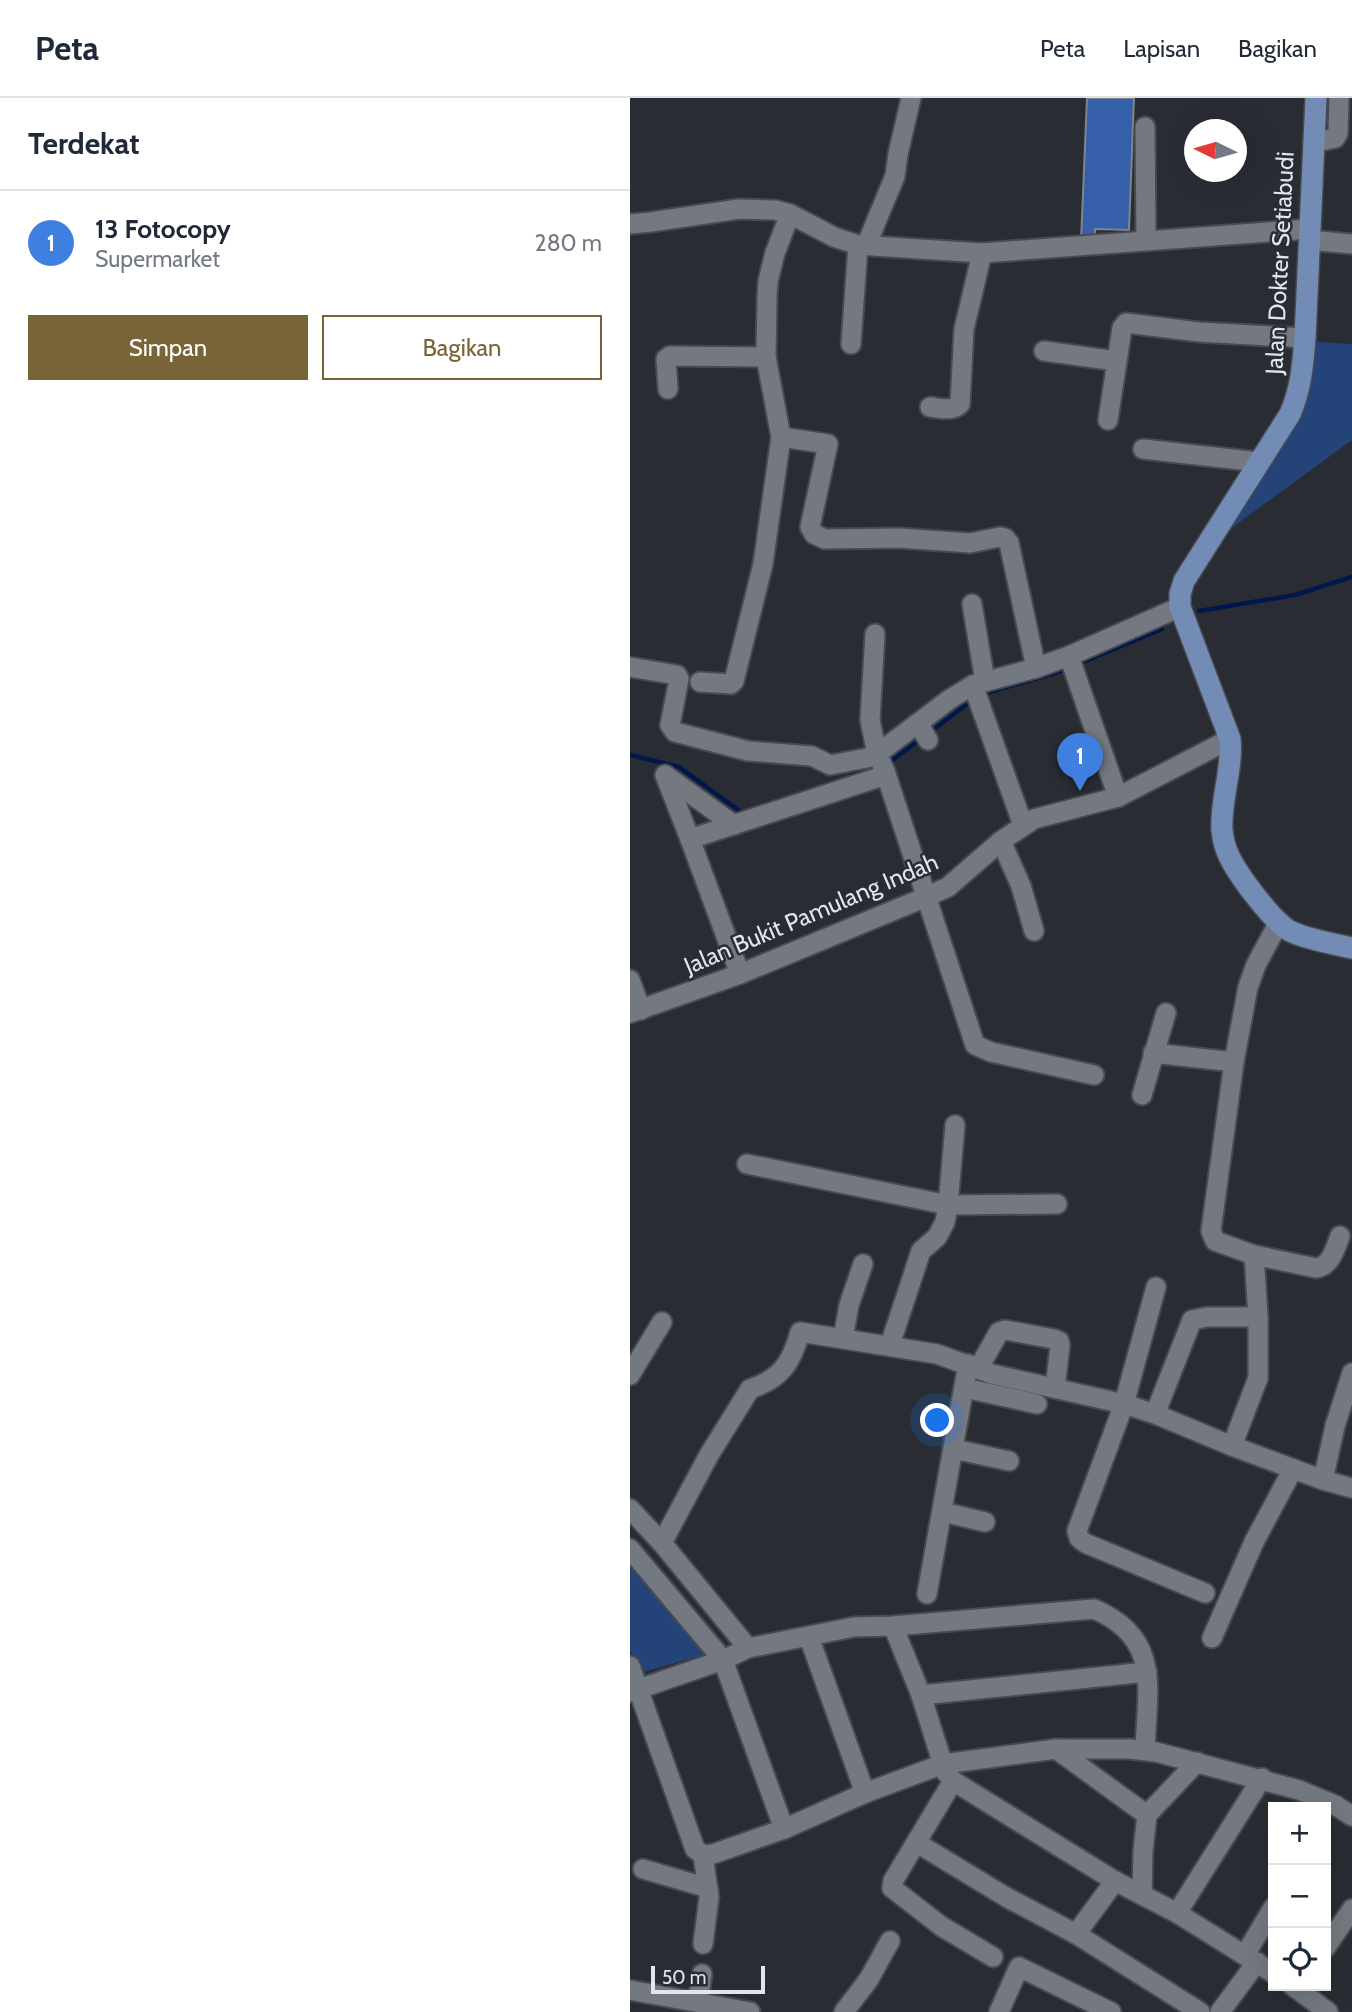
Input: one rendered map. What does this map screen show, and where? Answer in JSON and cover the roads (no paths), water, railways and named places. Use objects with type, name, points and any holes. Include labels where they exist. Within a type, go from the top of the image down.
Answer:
[{"type":"main road","name":"Jalan Dokter Setiabudi","points":[[1180,607],[1184,581],[1290,414],[1297,397],[1305,338],[1316,98]]},
{"type":"main road","points":[[1180,607],[1230,739],[1231,755],[1222,825],[1225,847],[1238,872],[1279,922],[1290,931],[1352,948]]},
{"type":"street","points":[[851,344],[862,245],[895,176],[911,98]]},
{"type":"street","points":[[1313,143],[1335,138],[1338,133],[1339,98]]},
{"type":"street","points":[[1145,127],[1146,240]]},
{"type":"street","points":[[630,224],[739,209],[775,210],[790,214],[834,237],[862,245],[982,253],[1146,240],[1309,235],[1352,244]]},
{"type":"street","points":[[700,682],[731,684],[734,681],[758,589],[781,437],[766,357],[768,281],[790,214]]},
{"type":"street","points":[[930,407],[950,409],[960,404],[964,329],[982,253]]},
{"type":"street","points":[[1108,420],[1122,327],[1126,323],[1305,338]]},
{"type":"street","points":[[1044,351],[1116,362]]},
{"type":"street","points":[[668,389],[666,359],[670,356],[766,357]]},
{"type":"street","points":[[781,437],[828,444],[810,527],[814,534],[825,539],[899,538],[970,543],[1005,538],[1009,543],[1036,668]]},
{"type":"street","points":[[1143,449],[1259,462]]},
{"type":"street","points":[[972,604],[979,692],[1023,825]]},
{"type":"street","points":[[630,667],[677,675],[679,679],[670,725],[675,732],[748,751],[812,756],[830,765],[867,758],[923,732],[950,699],[979,692],[1036,668],[1072,663],[1180,607]]},
{"type":"street","points":[[876,634],[870,720],[877,754],[975,1045],[992,1052],[1094,1075]]},
{"type":"street","points":[[1072,663],[1118,797]]},
{"type":"street","name":"Jalan Bukit Pamulang Indah","points":[[635,1011],[740,974],[926,898],[948,887],[1001,841],[1034,819],[1118,797],[1230,739]]},
{"type":"street","points":[[734,825],[665,775],[740,974]]},
{"type":"street","points":[[690,839],[886,775]]},
{"type":"street","points":[[1001,841],[1021,886],[1034,931]]},
{"type":"street","points":[[1279,922],[1251,977],[1234,1062],[1211,1231],[1215,1241],[1254,1255],[1316,1268],[1323,1267],[1329,1261],[1340,1236]]},
{"type":"street","points":[[630,981],[635,1011]]},
{"type":"street","points":[[1142,1095],[1166,1013]]},
{"type":"street","points":[[1153,1053],[1234,1062]]},
{"type":"street","points":[[890,1345],[921,1251],[940,1232],[945,1222],[955,1125]]},
{"type":"street","points":[[747,1164],[948,1205],[1057,1204]]},
{"type":"street","points":[[1232,1446],[1258,1378],[1254,1255]]},
{"type":"street","points":[[843,1338],[849,1305],[863,1264]]},
{"type":"street","points":[[1156,1287],[1124,1404],[1077,1531],[1079,1538],[1085,1543],[1205,1593]]},
{"type":"street","points":[[1155,1414],[1192,1321],[1207,1317],[1258,1317]]},
{"type":"street","points":[[630,1375],[662,1322]]},
{"type":"street","points":[[927,1594],[965,1388],[973,1367],[999,1332],[1005,1330],[1054,1339],[1059,1341],[1060,1346],[1055,1388]]},
{"type":"street","points":[[662,1543],[709,1455],[750,1389],[760,1386],[786,1368],[800,1332],[937,1354],[973,1367],[1124,1404],[1293,1469],[1352,1488]]},
{"type":"street","points":[[1323,1480],[1335,1426],[1352,1373]]},
{"type":"street","points":[[965,1388],[1037,1404]]},
{"type":"street","points":[[954,1450],[1009,1461]]},
{"type":"street","points":[[1212,1638],[1254,1542],[1293,1469]]},
{"type":"street","points":[[630,1509],[662,1543],[748,1648]]},
{"type":"street","points":[[943,1512],[985,1522]]},
{"type":"street","points":[[630,1549],[723,1660],[784,1829]]},
{"type":"street","points":[[634,1691],[723,1660],[748,1648],[854,1627],[1094,1609],[1123,1625],[1136,1639],[1147,1672],[1145,1750]]},
{"type":"street","points":[[893,1626],[921,1695],[945,1771],[953,1781],[1115,1881],[1177,1913],[1258,1963]]},
{"type":"street","points":[[809,1637],[865,1793]]},
{"type":"street","points":[[630,1666],[634,1691],[695,1849],[703,1855],[713,1854],[784,1829],[865,1793],[943,1763],[1056,1749],[1145,1750],[1299,1790],[1316,1802]]},
{"type":"street","points":[[921,1695],[1147,1672]]},
{"type":"street","points":[[1056,1749],[1147,1815]]},
{"type":"street","points":[[1142,1894],[1147,1815],[1197,1762]]},
{"type":"street","points":[[1177,1913],[1262,1779]]},
{"type":"street","points":[[953,1781],[893,1881],[892,1888],[941,1926],[993,1957]]},
{"type":"street","points":[[1331,1813],[1352,1816]]},
{"type":"street","points":[[918,1843],[1006,1897],[1076,1934],[1200,2012]]},
{"type":"street","points":[[703,1855],[709,1897],[703,1944]]},
{"type":"street","points":[[643,1870],[708,1888]]},
{"type":"street","points":[[1076,1934],[1115,1881]]},
{"type":"street","points":[[1331,1940],[1352,1909]]},
{"type":"street","points":[[1220,2012],[1258,1963],[1268,1926]]},
{"type":"street","points":[[844,2012],[869,1979],[890,1941]]},
{"type":"street","points":[[999,2012],[1019,1966],[1111,2012]]},
{"type":"street","points":[[698,2002],[702,1974]]},
{"type":"street","points":[[630,1990],[750,2012]]},
{"type":"street","points":[[1301,1991],[1328,2012]]},
{"type":"waterway","points":[[1199,611],[1295,595],[1352,577]]},
{"type":"waterway","points":[[1076,665],[1162,629]]},
{"type":"waterway","points":[[983,694],[1068,669]]},
{"type":"waterway","points":[[929,733],[972,700]]},
{"type":"waterway","points":[[891,761],[922,738]]},
{"type":"waterway","points":[[630,755],[679,767],[744,814],[747,813]]},
{"type":"waterway","points":[[851,776],[870,770]]},
{"type":"place","name":"13 Fotocopy","points":[[1080,791]]}]
